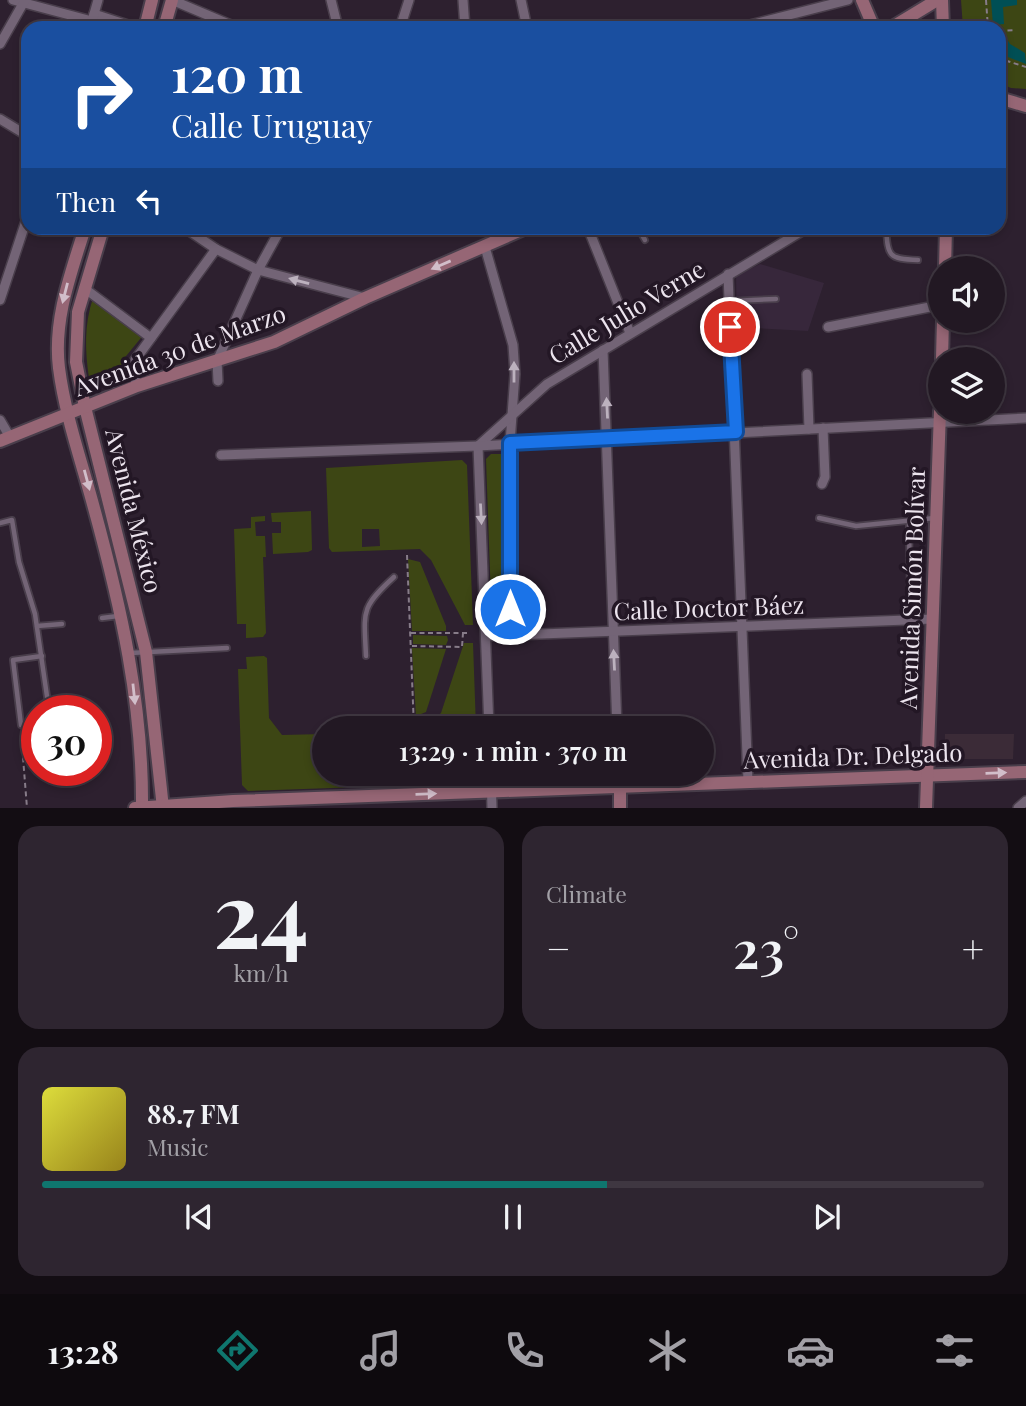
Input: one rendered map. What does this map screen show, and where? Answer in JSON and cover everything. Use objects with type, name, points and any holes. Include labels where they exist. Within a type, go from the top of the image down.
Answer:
[{"type":"main road","points":[[147,21],[152,0]]},
{"type":"main road","points":[[166,21],[172,0]]},
{"type":"main road","points":[[862,0],[871,21]]},
{"type":"main road","points":[[903,21],[939,0],[942,21]]},
{"type":"main road","points":[[1006,101],[1026,106]]},
{"type":"main road","name":"Avenida México","points":[[83,235],[65,291],[60,326],[59,368],[130,653],[142,770],[142,807]]},
{"type":"main road","name":"Avenida México","points":[[101,235],[78,312],[76,362],[146,652],[163,806]]},
{"type":"main road","name":"Avenida 30 de Marzo","points":[[5,439],[137,386],[274,342],[365,298],[511,235]]},
{"type":"main road","points":[[945,256],[946,235]]},
{"type":"main road","name":"Avenida Simón Bolívar","points":[[926,807],[940,424]]},
{"type":"main road","name":"Avenida Dr. Delgado","points":[[714,781],[1026,772]]},
{"type":"main road","name":"Avenida Dr. Delgado","points":[[135,807],[358,802],[556,786]]},
{"type":"main road","points":[[620,786],[621,807]]},
{"type":"street","points":[[13,0],[92,21],[98,0]]},
{"type":"street","points":[[172,0],[222,21]]},
{"type":"street","points":[[331,0],[336,21]]},
{"type":"street","points":[[402,21],[409,0]]},
{"type":"street","points":[[463,0],[464,21]]},
{"type":"street","points":[[521,0],[526,21]]},
{"type":"street","points":[[767,21],[848,0]]},
{"type":"street","points":[[0,44],[24,1]]},
{"type":"street","points":[[0,119],[21,132]]},
{"type":"street","points":[[0,300],[21,235]]},
{"type":"street","points":[[205,235],[216,248],[258,270],[365,298]]},
{"type":"street","points":[[218,381],[217,361],[258,270],[277,235]]},
{"type":"street","points":[[591,235],[630,333]]},
{"type":"street","name":"Calle Julio Verne","points":[[478,446],[510,414],[547,384],[795,235]]},
{"type":"street","points":[[485,247],[513,345],[515,374],[510,414],[510,636]]},
{"type":"street","points":[[137,386],[133,370],[135,360],[216,248]]},
{"type":"street","points":[[728,274],[748,781]]},
{"type":"street","points":[[84,288],[151,338]]},
{"type":"street","points":[[828,327],[928,307]]},
{"type":"street","points":[[603,350],[616,716]]},
{"type":"street","points":[[807,374],[809,429]]},
{"type":"street","points":[[221,455],[478,446],[809,429],[928,418]]},
{"type":"street","points":[[1005,418],[1026,418]]},
{"type":"street","points":[[0,421],[5,439]]},
{"type":"street","points":[[822,484],[825,477],[823,428]]},
{"type":"street","points":[[478,446],[489,716]]},
{"type":"street","name":"Calle Doctor Báez","points":[[486,636],[933,619]]},
{"type":"street","points":[[491,786],[492,807]]},
{"type":"street","points":[[1018,807],[1026,802]]},
{"type":"lane","points":[[642,235],[645,240]]},
{"type":"lane","points":[[886,235],[887,248],[891,254],[901,259],[918,260]]},
{"type":"lane","points":[[729,301],[776,299]]},
{"type":"lane","points":[[819,518],[856,526],[936,518]]},
{"type":"lane","points":[[0,523],[12,520],[19,562],[37,626],[47,695]]},
{"type":"lane","points":[[909,520],[910,599]]},
{"type":"lane","points":[[366,656],[365,622],[369,605],[372,598],[394,576]]},
{"type":"lane","points":[[102,618],[122,615]]},
{"type":"lane","points":[[37,626],[62,624]]},
{"type":"lane","points":[[130,653],[227,648]]},
{"type":"lane","points":[[21,725],[13,660],[42,656]]},
{"type":"path","points":[[986,0],[988,21]]},
{"type":"path","points":[[1006,31],[1016,30]]},
{"type":"path","points":[[1006,60],[1026,67]]},
{"type":"path","points":[[407,555],[414,716]]},
{"type":"path","points":[[410,633],[470,633]]},
{"type":"path","points":[[411,646],[462,647],[463,633]]},
{"type":"path","points":[[25,786],[27,807]]},
{"type":"shaded area","points":[[961,0],[1026,0],[1026,89],[1006,86],[1006,21],[962,21]]},
{"type":"shaded area","points":[[991,0],[1017,0],[1017,5],[1003,7],[1004,21],[993,21]]},
{"type":"shaded area","points":[[1006,38],[1010,44],[1025,53],[1026,64],[1008,57]]},
{"type":"shaded area","points":[[760,264],[824,283],[808,331],[737,327],[736,276]]},
{"type":"shaded area","points":[[93,298],[145,333],[122,361],[125,376],[108,384],[89,378],[86,338]]},
{"type":"shaded area","points":[[491,454],[502,454],[505,457],[505,630],[492,628],[486,459]]},
{"type":"shaded area","points":[[462,460],[467,465],[473,625],[465,625],[431,560],[420,549],[332,552],[329,548],[326,468]],"holes":[[[362,529],[379,529],[380,546],[362,547]]]},
{"type":"shaded area","points":[[311,511],[312,550],[273,554],[272,533],[281,533],[281,522],[272,522],[271,513]]},
{"type":"shaded area","points":[[265,516],[265,521],[255,522],[256,536],[265,536],[266,557],[263,557],[266,633],[263,637],[246,638],[246,624],[237,624],[234,529],[251,528],[251,517]]},
{"type":"shaded area","points":[[408,559],[420,562],[446,631],[412,631]]},
{"type":"shaded area","points":[[413,635],[447,636],[448,640],[446,645],[413,644]]},
{"type":"shaded area","points":[[464,643],[473,643],[476,716],[438,716]]},
{"type":"shaded area","points":[[412,648],[446,649],[426,712],[416,716]]},
{"type":"shaded area","points":[[246,657],[267,658],[269,718],[282,735],[312,734],[312,786],[389,786],[248,791],[242,785],[238,669],[247,669]]},
{"type":"shaded area","points":[[945,734],[1014,734],[1013,759],[945,759]]},
{"type":"route","points":[[510,609],[510,443],[736,432],[730,327]]}]
